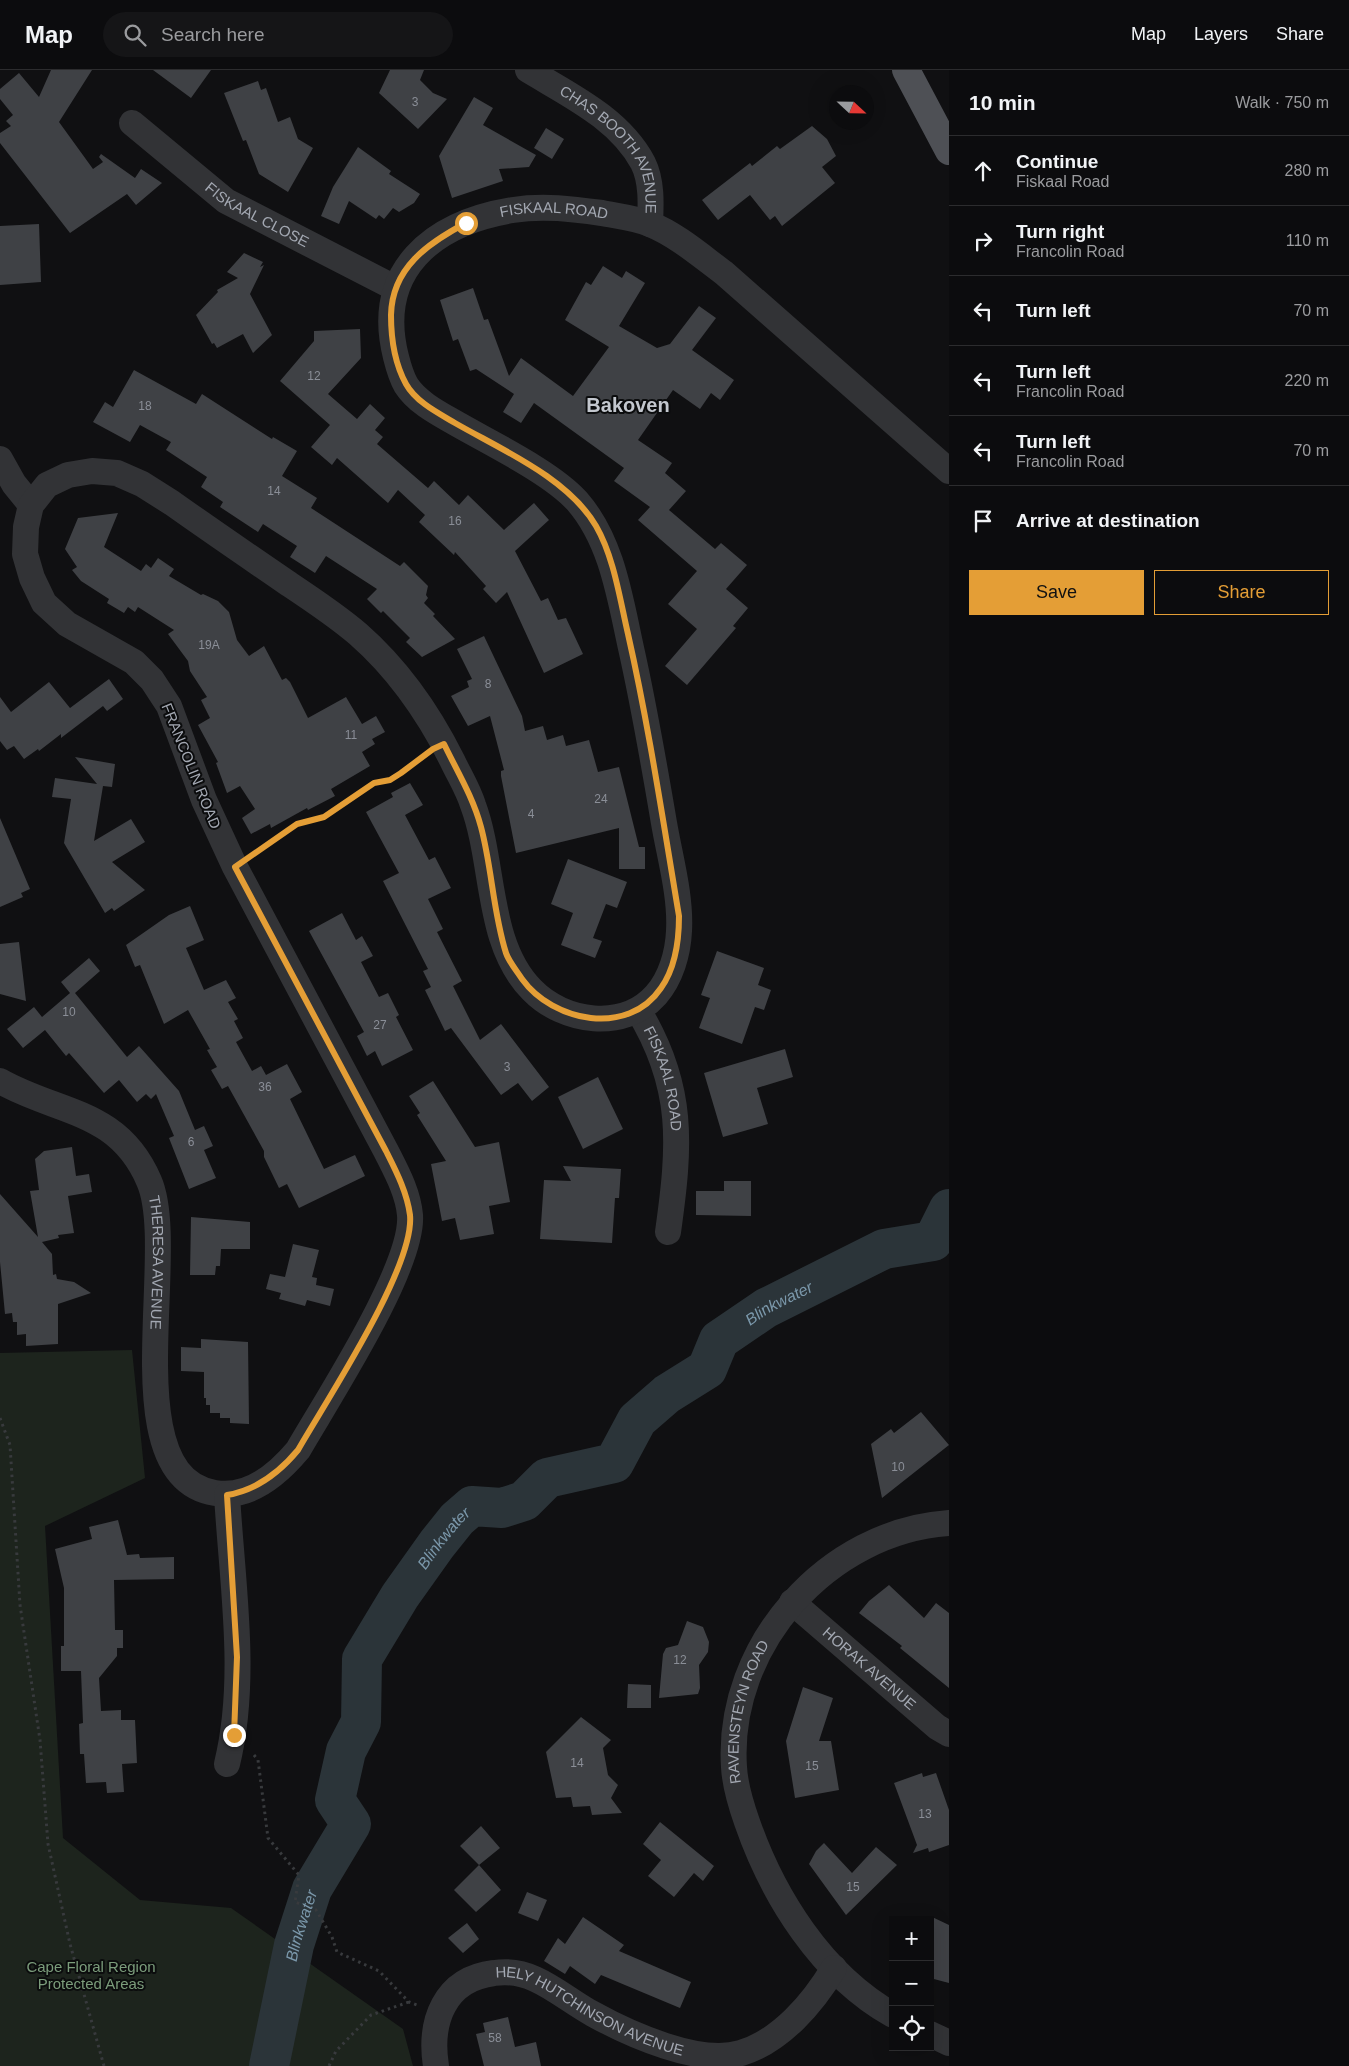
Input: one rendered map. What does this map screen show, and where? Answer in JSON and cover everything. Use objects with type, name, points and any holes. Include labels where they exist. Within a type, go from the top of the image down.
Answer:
[{"type":"main road","points":[[906,70],[949,151]]},
{"type":"street","name":"CHAS BOOTH AVENUE","points":[[528,70],[608,120],[630,143],[644,164],[651,200],[650,224]]},
{"type":"street","name":"FISKAAL CLOSE","points":[[132,123],[226,200],[395,288]]},
{"type":"street","name":"FISKAAL ROAD","points":[[668,1232],[678,1157],[677,1124],[672,1084],[653,1034],[638,1010],[662,988],[670,972],[679,936],[679,916],[643,703],[609,559],[596,526],[574,497],[546,476],[431,409],[406,385],[396,357],[391,323],[391,303],[395,288],[409,262],[425,247],[466,223],[513,210],[538,208],[573,209],[650,224],[687,246],[724,273],[949,471]]},
{"type":"street","points":[[0,459],[14,484],[31,505],[48,486],[68,474],[92,471],[117,473],[142,484],[357,633],[412,691],[444,744],[481,827],[506,955],[523,980],[545,1002],[576,1016],[592,1019],[609,1019],[638,1010]]},
{"type":"street","name":"FRANCOLIN ROAD","points":[[31,505],[26,527],[25,554],[32,578],[44,603],[67,624],[134,662],[152,680],[169,706],[204,800],[235,867],[386,1151],[402,1185],[410,1216],[405,1249],[385,1298],[298,1450],[283,1469],[245,1492],[227,1495]]},
{"type":"street","name":"THERESA AVENUE","points":[[0,1081],[80,1112],[105,1126],[123,1141],[139,1162],[150,1182],[158,1211],[154,1384],[160,1430],[167,1453],[179,1472],[192,1485],[207,1492],[227,1495]]},
{"type":"street","points":[[227,1495],[237,1657],[234,1735],[227,1764]]},
{"type":"street","name":"RAVENSTEYN ROAD","points":[[889,2011],[851,1986],[834,1968],[800,1926],[761,1861],[744,1815],[734,1769],[735,1721],[743,1693],[766,1641],[792,1602],[818,1576],[858,1548],[913,1528],[949,1523]]},
{"type":"street","name":"HORAK AVENUE","points":[[792,1602],[937,1727],[949,1734]]},
{"type":"street","name":"HELY HUTCHINSON AVENUE","points":[[436,2066],[433,2038],[439,2013],[452,1993],[472,1978],[492,1973],[514,1973],[533,1978],[590,2013],[636,2034],[700,2054],[721,2056],[739,2054],[769,2040],[786,2027],[813,1998],[834,1968]]},
{"type":"street","points":[[934,2036],[949,2043]]},
{"type":"path","points":[[235,867],[297,824],[324,817],[374,783],[390,780],[433,749],[444,744]]},
{"type":"path","points":[[0,1418],[10,1445],[20,1605],[40,1740],[48,1844],[70,1944],[104,2066]]},
{"type":"path","points":[[234,1735],[258,1760],[268,1838],[299,1875],[295,1902],[316,1910],[332,1937],[337,1952],[379,1971],[409,2002],[439,2013]]},
{"type":"path","points":[[330,2066],[336,2051],[371,2015],[409,2002]]},
{"type":"green space","name":"Cape Floral Region Protected Areas","points":[[132,1350],[145,1478],[45,1526],[63,1838],[140,1900],[231,1908],[403,2029],[413,2066],[0,2066],[0,1353]]},
{"type":"building","points":[[51,70],[92,70],[59,122],[93,169],[103,162],[99,157],[101,154],[135,178],[141,169],[162,183],[136,205],[127,194],[70,233],[0,143],[0,133],[11,126],[6,121],[13,115],[0,99],[0,89],[19,73],[39,97]]},
{"type":"building","points":[[153,70],[211,70],[191,98]]},
{"type":"building","points":[[390,70],[424,70],[420,80],[433,93],[447,99],[418,129],[379,93]]},
{"type":"building","points":[[258,81],[261,90],[266,88],[278,122],[290,117],[298,139],[313,148],[288,192],[259,174],[246,140],[243,141],[224,93]]},
{"type":"building","points":[[474,97],[493,108],[483,125],[536,155],[529,167],[499,169],[503,181],[452,198],[439,156]]},
{"type":"building","points":[[812,126],[827,139],[836,156],[822,167],[835,183],[782,226],[775,216],[770,220],[750,195],[718,220],[702,200],[750,163],[752,166],[777,146],[780,149]]},
{"type":"building","points":[[546,128],[564,139],[552,159],[534,148]]},
{"type":"building","points":[[358,147],[391,171],[389,174],[420,194],[414,203],[399,212],[393,208],[384,219],[379,215],[376,219],[349,201],[339,224],[321,216],[333,187]]},
{"type":"building","points":[[39,224],[41,282],[0,285],[0,226]]},
{"type":"building","points":[[244,253],[263,262],[260,267],[264,265],[250,294],[272,335],[253,353],[243,334],[217,348],[214,343],[212,344],[196,315],[218,292],[217,290],[238,278],[227,272]]},
{"type":"building","points":[[603,266],[622,278],[626,271],[645,283],[619,326],[657,348],[670,344],[699,306],[716,318],[692,350],[734,380],[720,400],[711,393],[700,409],[673,390],[638,440],[672,463],[665,473],[686,491],[669,510],[715,549],[721,543],[747,565],[726,589],[748,608],[733,626],[736,628],[687,685],[665,666],[697,629],[668,604],[697,571],[638,520],[650,507],[614,481],[624,468],[534,403],[521,423],[503,412],[514,394],[476,369],[470,371],[458,339],[453,341],[440,300],[473,288],[484,320],[488,319],[509,376],[521,358],[573,396],[609,347],[565,320],[586,282],[591,285]]},
{"type":"building","points":[[360,329],[361,358],[328,394],[357,419],[370,404],[385,418],[375,430],[383,437],[377,444],[428,488],[434,481],[459,505],[468,495],[504,530],[534,503],[549,520],[515,551],[541,601],[548,598],[558,620],[566,618],[583,654],[544,673],[507,592],[496,603],[483,589],[486,586],[455,552],[454,555],[419,522],[425,515],[398,490],[388,503],[337,458],[332,465],[311,447],[330,425],[280,381],[314,341],[314,331]]},
{"type":"building","points":[[134,370],[196,404],[202,394],[272,439],[273,437],[297,451],[282,476],[317,498],[311,508],[400,566],[404,562],[428,586],[426,595],[428,598],[424,603],[435,614],[433,616],[455,639],[422,657],[406,642],[410,638],[383,611],[381,613],[367,599],[377,589],[326,556],[315,573],[290,557],[297,546],[263,524],[258,532],[220,507],[223,502],[201,487],[207,477],[166,450],[171,442],[140,425],[130,442],[93,422],[105,402],[113,407]]},
{"type":"building","points":[[118,513],[104,547],[141,571],[146,564],[151,568],[158,558],[174,569],[169,576],[201,595],[203,594],[218,601],[229,612],[237,640],[249,656],[264,646],[282,680],[286,678],[290,682],[308,718],[346,697],[362,724],[376,716],[385,732],[372,739],[375,744],[362,752],[370,766],[331,789],[335,796],[308,810],[307,808],[271,828],[270,824],[251,834],[242,818],[255,809],[240,786],[227,793],[216,763],[218,762],[198,725],[210,718],[201,700],[207,697],[190,671],[188,661],[168,634],[174,630],[138,607],[135,612],[128,607],[124,613],[107,603],[109,599],[81,581],[72,570],[77,567],[65,549],[78,518]]},
{"type":"building","points":[[484,636],[522,716],[525,731],[543,726],[547,740],[563,735],[566,746],[589,740],[598,772],[619,767],[639,847],[645,847],[645,869],[619,869],[619,828],[516,853],[501,776],[501,771],[504,770],[490,716],[468,726],[451,696],[469,687],[467,681],[472,679],[457,649]]},
{"type":"building","points":[[109,679],[123,699],[107,711],[103,706],[61,738],[61,734],[39,751],[38,749],[24,759],[14,746],[7,750],[0,741],[0,697],[11,712],[49,682],[70,708]]},
{"type":"building","points":[[75,757],[115,764],[112,787],[103,786],[94,841],[131,819],[145,842],[112,862],[145,890],[114,911],[112,908],[105,913],[64,843],[71,799],[52,797],[55,778],[97,784]]},
{"type":"building","points":[[410,783],[423,805],[405,815],[429,860],[435,857],[451,888],[428,899],[443,929],[437,932],[462,981],[453,986],[480,1040],[501,1024],[549,1087],[532,1101],[518,1083],[501,1095],[451,1028],[445,1031],[425,990],[431,987],[423,971],[428,969],[383,881],[399,873],[366,812],[393,797],[391,793]]},
{"type":"building","points":[[0,818],[30,889],[21,893],[23,897],[0,907]]},
{"type":"building","points":[[568,859],[627,882],[617,908],[606,904],[593,938],[602,941],[595,958],[561,945],[573,913],[551,904]]},
{"type":"building","points":[[190,906],[204,940],[186,948],[204,990],[226,980],[236,998],[228,1002],[238,1019],[234,1021],[243,1038],[236,1042],[252,1071],[261,1066],[266,1075],[287,1064],[302,1092],[290,1099],[324,1169],[355,1155],[365,1176],[299,1208],[287,1184],[279,1188],[264,1157],[264,1151],[228,1086],[222,1089],[211,1070],[217,1067],[207,1050],[210,1049],[188,1010],[164,1024],[140,965],[135,967],[126,945],[169,915]]},
{"type":"building","points":[[342,913],[356,940],[362,936],[373,956],[361,962],[379,997],[388,993],[399,1015],[396,1017],[413,1050],[382,1066],[375,1051],[367,1056],[357,1036],[364,1032],[309,931]]},
{"type":"building","points":[[19,942],[26,1001],[0,994],[0,944]]},
{"type":"building","points":[[717,951],[764,968],[758,985],[771,990],[764,1010],[755,1007],[742,1044],[699,1028],[710,998],[701,995]]},
{"type":"building","points":[[89,958],[100,971],[75,993],[127,1057],[139,1046],[179,1091],[195,1130],[204,1126],[213,1146],[204,1150],[216,1178],[189,1189],[169,1138],[174,1136],[156,1094],[151,1099],[146,1094],[137,1102],[119,1080],[104,1093],[69,1053],[66,1056],[45,1030],[23,1048],[7,1029],[34,1007],[42,1017],[70,993],[61,982]]},
{"type":"building","points":[[785,1049],[793,1077],[757,1088],[768,1124],[723,1137],[704,1073]]},
{"type":"building","points":[[598,1077],[623,1129],[583,1149],[558,1097]]},
{"type":"building","points":[[433,1081],[475,1147],[499,1142],[510,1202],[489,1206],[494,1234],[460,1240],[455,1218],[442,1221],[431,1164],[446,1161],[417,1115],[420,1113],[409,1096]]},
{"type":"building","points":[[72,1147],[76,1176],[89,1174],[92,1192],[68,1196],[74,1233],[58,1235],[59,1238],[42,1242],[52,1254],[53,1275],[56,1274],[57,1279],[74,1282],[91,1293],[58,1304],[58,1344],[26,1346],[26,1334],[17,1335],[17,1322],[13,1322],[12,1313],[5,1314],[0,1262],[0,1194],[38,1237],[30,1191],[39,1190],[35,1159],[44,1151]]},
{"type":"building","points":[[563,1166],[621,1169],[619,1198],[615,1198],[612,1243],[540,1239],[544,1180],[571,1181]]},
{"type":"building","points":[[724,1181],[751,1181],[751,1216],[696,1215],[696,1191],[724,1191]]},
{"type":"building","points":[[191,1217],[250,1222],[250,1249],[221,1249],[220,1266],[216,1266],[215,1275],[190,1275]]},
{"type":"building","points":[[293,1244],[319,1250],[312,1277],[317,1278],[316,1285],[334,1289],[330,1306],[307,1300],[305,1306],[279,1299],[281,1293],[266,1289],[270,1274],[285,1277]]},
{"type":"building","points":[[201,1339],[248,1342],[249,1424],[230,1423],[230,1418],[220,1418],[220,1413],[210,1413],[210,1405],[206,1405],[206,1398],[204,1398],[204,1372],[181,1371],[181,1347],[201,1348]]},
{"type":"building","points":[[921,1412],[949,1445],[882,1498],[871,1444],[891,1429],[894,1433]]},
{"type":"building","points":[[118,1520],[127,1555],[139,1554],[140,1558],[174,1557],[174,1579],[114,1580],[115,1630],[123,1630],[123,1648],[117,1648],[117,1656],[99,1678],[101,1711],[121,1710],[121,1720],[135,1720],[137,1763],[122,1764],[124,1792],[107,1793],[106,1782],[86,1783],[84,1754],[80,1754],[79,1724],[83,1723],[81,1671],[61,1671],[61,1646],[64,1646],[64,1588],[55,1549],[92,1539],[89,1527]]},
{"type":"building","points":[[889,1585],[924,1618],[936,1603],[949,1613],[949,1688],[900,1648],[902,1646],[859,1613],[869,1601]]},
{"type":"building","points":[[687,1621],[703,1627],[709,1642],[708,1652],[699,1665],[700,1688],[698,1694],[659,1698],[663,1654],[666,1648],[678,1645]]},
{"type":"building","points":[[628,1684],[651,1685],[651,1708],[627,1708]]},
{"type":"building","points":[[803,1687],[833,1698],[819,1741],[831,1741],[839,1790],[795,1798],[786,1741]]},
{"type":"building","points":[[581,1717],[611,1740],[603,1748],[608,1775],[618,1785],[611,1798],[622,1813],[592,1815],[590,1806],[573,1807],[571,1797],[556,1798],[546,1752]]},
{"type":"building","points":[[922,1773],[923,1777],[936,1773],[949,1810],[949,1845],[929,1852],[928,1848],[913,1853],[917,1845],[894,1783]]},
{"type":"building","points":[[660,1822],[714,1866],[703,1881],[694,1873],[674,1897],[648,1876],[661,1860],[643,1844]]},
{"type":"building","points":[[481,1826],[500,1848],[479,1865],[460,1846]]},
{"type":"building","points":[[824,1843],[852,1873],[876,1847],[897,1865],[846,1915],[809,1864],[816,1851]]},
{"type":"building","points":[[479,1865],[501,1890],[476,1912],[454,1890]]},
{"type":"building","points":[[527,1892],[547,1900],[538,1921],[518,1913]]},
{"type":"building","points":[[583,1917],[624,1945],[619,1951],[691,1982],[680,2008],[601,1975],[595,1984],[570,1966],[565,1974],[544,1961],[558,1938],[565,1944]]},
{"type":"building","points":[[934,1918],[949,1925],[949,1983],[934,1979]]},
{"type":"building","points":[[467,1923],[479,1939],[463,1953],[448,1938]]},
{"type":"building","points":[[508,2017],[515,2047],[536,2042],[541,2066],[484,2066],[476,2034],[485,2032],[483,2023]]},
{"type":"waterway","name":"Blinkwater","points":[[269,2066],[294,1945],[312,1889],[351,1824],[335,1800],[346,1751],[361,1722],[362,1659],[400,1596],[437,1544],[457,1519],[472,1506],[502,1508],[524,1501],[547,1478],[614,1463],[637,1420],[667,1394],[707,1369],[719,1340],[766,1308],[884,1249],[933,1241],[949,1209]]},
{"type":"district","name":"Bakoven","points":[[628,405]]},
{"type":"route","points":[[234,1735],[237,1657],[227,1495],[245,1492],[283,1469],[298,1450],[385,1298],[405,1249],[410,1216],[402,1185],[386,1151],[235,867],[297,824],[324,817],[374,783],[390,780],[433,749],[444,744],[471,799],[481,827],[506,955],[523,980],[545,1002],[561,1011],[592,1019],[609,1019],[638,1010],[662,988],[676,954],[679,936],[679,916],[643,703],[609,559],[596,526],[574,497],[546,476],[431,409],[406,385],[396,357],[391,323],[391,303],[395,288],[409,262],[425,247],[466,223]]}]
